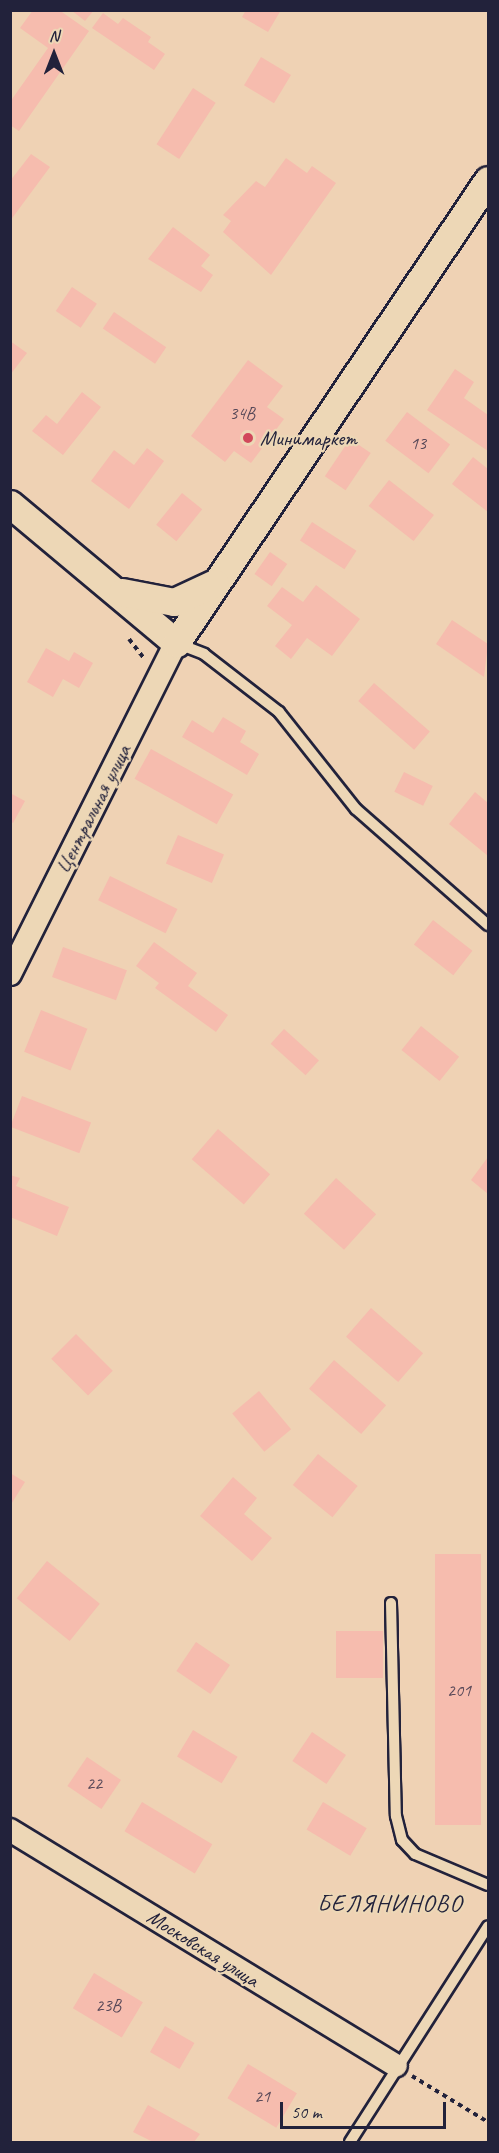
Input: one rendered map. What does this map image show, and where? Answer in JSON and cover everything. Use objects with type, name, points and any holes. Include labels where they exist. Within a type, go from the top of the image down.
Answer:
[{"type":"street","points":[[10,504],[176,643],[489,180]]},
{"type":"street","points":[[110,588],[149,601],[174,602],[191,599],[222,578]]},
{"type":"street","name":"Центральная улица","points":[[10,974],[176,643]]},
{"type":"street","name":"Московская улица","points":[[10,1830],[396,2067]]},
{"type":"lane","points":[[176,643],[204,654],[279,712],[356,809],[489,925]]},
{"type":"lane","points":[[391,1603],[396,1816],[402,1840],[415,1854],[489,1885]]},
{"type":"lane","points":[[350,2142],[396,2067],[489,1926]]},
{"type":"path","points":[[120,629],[143,652],[143,669]]},
{"type":"path","points":[[396,2067],[489,2122]]},
{"type":"building","points":[[33,10],[59,10],[89,31],[19,131],[10,125],[10,102],[48,48],[20,28]]},
{"type":"building","points":[[71,10],[94,10],[85,21]]},
{"type":"building","points":[[246,10],[281,10],[268,32],[242,17]]},
{"type":"building","points":[[103,13],[118,24],[123,18],[151,37],[148,42],[165,54],[154,70],[92,28]]},
{"type":"building","points":[[261,57],[291,75],[274,103],[244,85]]},
{"type":"building","points":[[193,88],[216,103],[179,159],[157,144]]},
{"type":"building","points":[[31,154],[50,167],[10,221],[10,181]]},
{"type":"building","points":[[286,158],[307,173],[312,166],[336,183],[271,275],[223,232],[231,221],[223,215],[256,181],[265,187]]},
{"type":"building","points":[[173,227],[210,255],[201,266],[213,275],[201,292],[148,259]]},
{"type":"building","points":[[72,287],[97,304],[81,328],[56,311]]},
{"type":"building","points":[[114,312],[166,347],[155,364],[103,329]]},
{"type":"building","points":[[10,341],[27,353],[10,375]]},
{"type":"building","points":[[248,360],[283,386],[267,407],[284,419],[251,463],[234,451],[225,462],[191,436]]},
{"type":"building","points":[[455,369],[474,382],[464,398],[488,415],[488,451],[427,410]]},
{"type":"building","points":[[82,392],[101,407],[63,455],[32,431],[46,415],[57,424]]},
{"type":"building","points":[[407,412],[450,444],[428,473],[385,441]]},
{"type":"building","points":[[350,439],[371,453],[346,490],[325,476]]},
{"type":"building","points":[[147,448],[164,461],[129,509],[91,481],[114,450],[134,465]]},
{"type":"building","points":[[473,457],[488,469],[488,512],[452,484]]},
{"type":"building","points":[[389,480],[434,515],[414,541],[369,506]]},
{"type":"building","points":[[182,493],[202,509],[176,541],[156,525]]},
{"type":"building","points":[[312,522],[356,551],[344,569],[300,540]]},
{"type":"building","points":[[270,552],[287,564],[272,586],[255,574]]},
{"type":"building","points":[[316,585],[360,619],[332,656],[307,638],[291,659],[275,646],[292,625],[267,606],[282,587],[303,602]]},
{"type":"building","points":[[452,620],[488,644],[484,677],[436,644]]},
{"type":"building","points":[[46,648],[69,661],[74,652],[93,663],[79,688],[63,679],[53,697],[27,682]]},
{"type":"building","points":[[374,683],[430,732],[414,750],[358,701]]},
{"type":"building","points":[[223,717],[246,731],[240,742],[259,754],[247,775],[182,737],[192,720],[213,733]]},
{"type":"building","points":[[151,749],[233,795],[217,824],[135,779]]},
{"type":"building","points":[[404,772],[433,786],[423,806],[394,792]]},
{"type":"building","points":[[475,792],[488,803],[488,856],[449,824]]},
{"type":"building","points":[[10,793],[25,801],[13,823],[10,821]]},
{"type":"building","points":[[178,835],[224,855],[212,883],[166,864]]},
{"type":"building","points":[[110,876],[177,909],[166,933],[98,900]]},
{"type":"building","points":[[433,920],[472,951],[453,975],[414,944]]},
{"type":"building","points":[[154,942],[197,973],[188,986],[228,1015],[216,1032],[155,988],[159,983],[136,966]]},
{"type":"building","points":[[63,947],[127,970],[116,1000],[52,977]]},
{"type":"building","points":[[41,1010],[87,1029],[71,1070],[24,1052]]},
{"type":"building","points":[[421,1026],[459,1057],[440,1081],[401,1050]]},
{"type":"building","points":[[284,1029],[319,1060],[306,1075],[271,1044]]},
{"type":"building","points":[[22,1096],[91,1123],[79,1153],[10,1127]]},
{"type":"building","points":[[218,1129],[270,1174],[244,1204],[192,1159]]},
{"type":"building","points":[[488,1157],[488,1194],[471,1180]]},
{"type":"building","points":[[10,1175],[20,1178],[16,1186],[69,1207],[57,1236],[10,1217]]},
{"type":"building","points":[[336,1178],[376,1214],[344,1250],[304,1214]]},
{"type":"building","points":[[371,1308],[423,1353],[398,1382],[346,1337]]},
{"type":"building","points":[[76,1334],[113,1371],[88,1396],[51,1359]]},
{"type":"building","points":[[334,1360],[386,1405],[361,1434],[309,1389]]},
{"type":"building","points":[[259,1391],[291,1429],[264,1452],[232,1413]]},
{"type":"building","points":[[318,1454],[358,1486],[332,1517],[293,1485]]},
{"type":"building","points":[[10,1473],[25,1482],[10,1506]]},
{"type":"building","points":[[233,1477],[257,1498],[244,1514],[272,1538],[252,1561],[200,1516]]},
{"type":"building","points":[[435,1554],[481,1554],[481,1825],[435,1825]]},
{"type":"building","points":[[47,1561],[100,1604],[70,1641],[17,1598]]},
{"type":"building","points":[[336,1631],[383,1631],[383,1678],[336,1678]]},
{"type":"building","points":[[196,1642],[230,1665],[210,1694],[176,1671]]},
{"type":"building","points":[[193,1730],[238,1757],[222,1783],[177,1757]]},
{"type":"building","points":[[312,1732],[346,1755],[326,1784],[292,1761]]},
{"type":"building","points":[[87,1757],[121,1780],[101,1809],[67,1786]]},
{"type":"building","points":[[142,1802],[212,1844],[195,1873],[124,1831]]},
{"type":"building","points":[[323,1802],[367,1828],[350,1856],[307,1829]]},
{"type":"building","points":[[94,1973],[143,2002],[122,2038],[73,2008]]},
{"type":"building","points":[[165,2026],[194,2043],[179,2069],[150,2052]]},
{"type":"building","points":[[248,2064],[297,2093],[276,2128],[227,2098]]},
{"type":"building","points":[[148,2105],[200,2134],[194,2142],[153,2142],[133,2132]]},
{"type":"place","name":"Минимаркет","points":[[248,438]]},
{"type":"district","name":"БЕЛЯНИНОВО","points":[[390,1904]]}]
